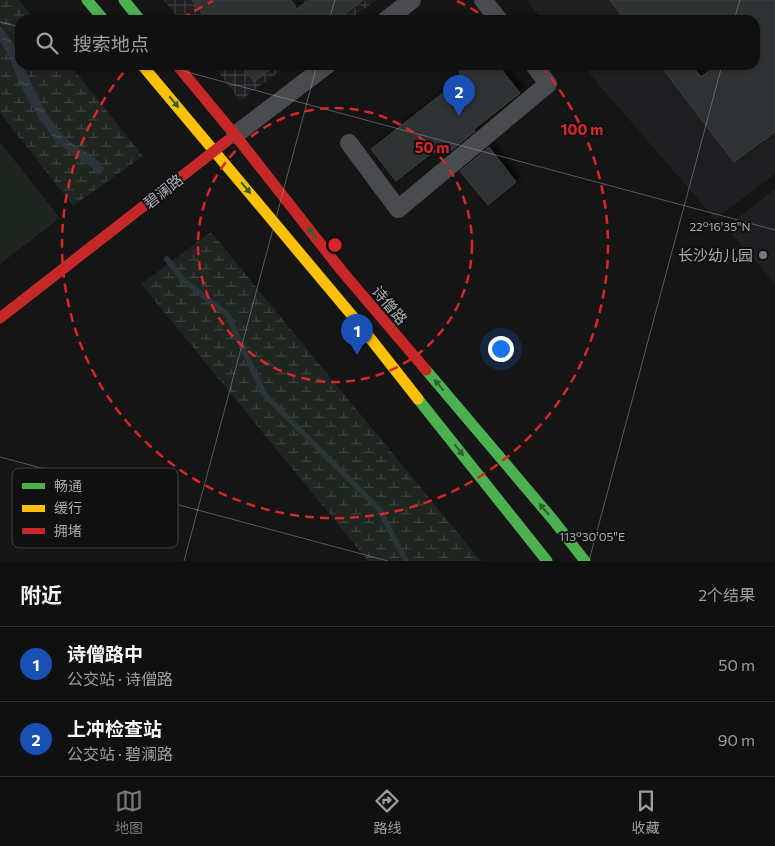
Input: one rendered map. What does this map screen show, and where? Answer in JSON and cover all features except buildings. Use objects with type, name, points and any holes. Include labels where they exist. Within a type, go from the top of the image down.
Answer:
[{"type":"street","points":[[88,0],[100,15]]},
{"type":"street","points":[[124,0],[136,15]]},
{"type":"street","points":[[392,15],[412,0]]},
{"type":"street","points":[[483,0],[495,15]]},
{"type":"street","points":[[146,70],[355,319],[547,561]]},
{"type":"street","name":"诗僧路","points":[[181,70],[341,270],[554,521],[585,561]]},
{"type":"street","name":"碧澜路","points":[[0,318],[320,70]]},
{"type":"street","points":[[349,143],[398,209],[548,84],[538,70]]},
{"type":"street","points":[[574,547],[593,561]]},
{"type":"shaded area","points":[[164,0],[376,0],[356,15],[175,15]]},
{"type":"shaded area","points":[[526,0],[775,0],[775,174],[715,219],[586,70],[760,70],[760,15],[539,15]]},
{"type":"shaded area","points":[[217,70],[281,70],[240,101]]},
{"type":"shaded area","name":"长沙幼儿园","points":[[775,189],[775,284],[726,227]]},
{"type":"green space","points":[[0,0],[19,0],[31,15],[15,15],[15,70],[74,70],[143,156],[73,206],[0,113]]},
{"type":"green space","points":[[0,142],[60,218],[0,264]]},
{"type":"green space","points":[[211,232],[481,561],[368,561],[141,284]]},
{"type":"water","points":[[0,26],[15,48],[15,70],[25,70],[36,94],[59,131],[105,169],[98,175],[94,169],[56,142],[32,107],[19,83],[9,56],[0,42]]},
{"type":"waterway","points":[[167,259],[184,281],[227,314],[264,394],[379,509],[406,561]]},
{"type":"traffic: fast","points":[[87,0],[100,15]]},
{"type":"traffic: fast","points":[[124,0],[136,15]]},
{"type":"traffic: fast","points":[[426,370],[554,521],[585,561]]},
{"type":"traffic: fast","points":[[418,399],[547,561]]},
{"type":"traffic: slow","points":[[146,70],[355,319],[418,399]]},
{"type":"traffic: jam","points":[[181,70],[341,270],[426,370]]},
{"type":"traffic: jam","points":[[0,318],[227,141]]},
{"type":"place","name":"上冲检查站","points":[[459,116]]},
{"type":"place","name":"长沙幼儿园","points":[[763,255]]},
{"type":"place","name":"诗僧路中","points":[[357,355]]}]
